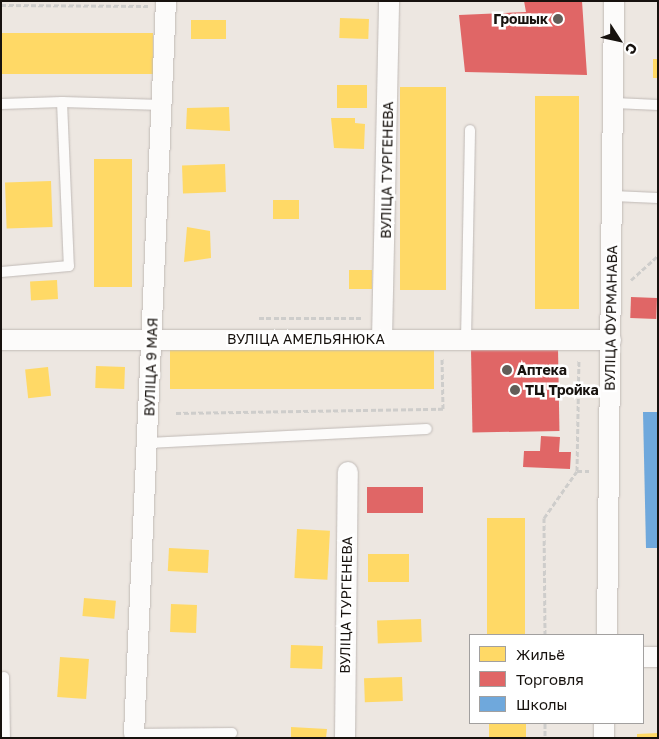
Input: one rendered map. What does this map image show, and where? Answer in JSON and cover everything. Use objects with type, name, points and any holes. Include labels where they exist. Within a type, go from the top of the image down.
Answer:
[{"type":"street","name":"ВУЛІЦА ТУРГЕНЕВА","points":[[382,339],[389,1]]},
{"type":"street","name":"ВУЛІЦА ФУРМАНАВА","points":[[607,634],[615,103],[614,1]]},
{"type":"street","name":"ВУЛІЦА 9 МАЯ","points":[[134,734],[153,339],[166,4]]},
{"type":"street","name":"ВУЛІЦА АМЕЛЬЯНЮКА","points":[[1,340],[610,340]]},
{"type":"street","name":"ВУЛІЦА ТУРГЕНЕВА","points":[[345,738],[348,472]]},
{"type":"street","points":[[644,657],[658,657]]},
{"type":"street","points":[[604,724],[604,738]]},
{"type":"lane","points":[[1,272],[69,266],[62,102]]},
{"type":"lane","points":[[1,104],[62,102],[162,105]]},
{"type":"lane","points":[[615,103],[658,105]]},
{"type":"lane","points":[[466,340],[470,130]]},
{"type":"lane","points":[[613,196],[658,198]]},
{"type":"lane","points":[[148,443],[428,430]]},
{"type":"lane","points":[[4,677],[6,738]]},
{"type":"lane","points":[[134,734],[232,732]]},
{"type":"path","points":[[1,5],[166,4]]},
{"type":"path","points":[[253,318],[383,317]]},
{"type":"path","points":[[545,634],[544,518],[577,471],[580,340]]},
{"type":"path","points":[[176,413],[443,409],[442,352]]},
{"type":"path","points":[[545,724],[545,738]]},
{"type":"building: Жильё","points":[[340,18],[369,19],[368,39],[339,38]]},
{"type":"building: Жильё","points":[[191,20],[226,20],[226,39],[191,39]]},
{"type":"building: Жильё","points":[[1,33],[153,33],[153,74],[1,74]]},
{"type":"building: Жильё","points":[[653,59],[658,59],[658,78],[653,78]]},
{"type":"building: Жильё","points":[[337,85],[367,85],[367,108],[337,108]]},
{"type":"building: Жильё","points":[[400,87],[446,87],[446,290],[400,290]]},
{"type":"building: Жильё","points":[[535,96],[579,96],[579,309],[535,309]]},
{"type":"building: Жильё","points":[[229,107],[230,131],[186,129],[187,108]]},
{"type":"building: Жильё","points":[[331,118],[355,118],[355,123],[365,124],[364,149],[334,148]]},
{"type":"building: Жильё","points":[[94,159],[132,159],[132,287],[94,287]]},
{"type":"building: Жильё","points":[[225,164],[226,192],[183,193],[182,166]]},
{"type":"building: Жильё","points":[[51,181],[53,227],[7,229],[5,183]]},
{"type":"building: Жильё","points":[[273,200],[299,200],[299,219],[273,219]]},
{"type":"building: Жильё","points":[[187,227],[210,231],[211,258],[184,262]]},
{"type":"building: Жильё","points":[[349,270],[372,270],[372,289],[349,289]]},
{"type":"building: Жильё","points":[[57,280],[58,299],[31,300],[30,281]]},
{"type":"building: Жильё","points":[[170,350],[434,350],[434,389],[170,389]]},
{"type":"building: Жильё","points":[[96,366],[125,367],[124,389],[95,388]]},
{"type":"building: Жильё","points":[[48,367],[51,396],[28,398],[25,369]]},
{"type":"building: Жильё","points":[[487,518],[525,518],[525,634],[487,634]]},
{"type":"building: Жильё","points":[[297,529],[330,531],[327,580],[294,578]]},
{"type":"building: Жильё","points":[[169,548],[209,550],[208,573],[168,571]]},
{"type":"building: Жильё","points":[[368,554],[409,554],[409,582],[368,582]]},
{"type":"building: Жильё","points":[[84,598],[116,601],[114,619],[82,616]]},
{"type":"building: Жильё","points":[[171,604],[197,605],[196,633],[170,632]]},
{"type":"building: Жильё","points":[[421,619],[422,642],[378,644],[377,621]]},
{"type":"building: Жильё","points":[[291,645],[323,646],[322,669],[290,668]]},
{"type":"building: Жильё","points":[[60,657],[89,659],[86,699],[57,697]]},
{"type":"building: Жильё","points":[[402,677],[403,701],[365,702],[364,678]]},
{"type":"building: Жильё","points":[[489,724],[526,724],[526,738],[489,738]]},
{"type":"building: Жильё","points":[[291,727],[327,729],[326,738],[291,738]]},
{"type":"building: Жильё","points":[[658,733],[658,738],[637,738],[637,734]]},
{"type":"building: Торговля","points":[[524,1],[582,1],[587,75],[465,72],[459,15],[526,12]]},
{"type":"building: Торговля","points":[[631,297],[657,298],[656,319],[630,318]]},
{"type":"building: Торговля","name":"ТЦ Тройка","points":[[558,348],[559,431],[472,433],[471,350]]},
{"type":"building: Торговля","points":[[541,436],[560,437],[559,452],[571,452],[570,469],[523,467],[524,451],[540,451]]},
{"type":"building: Торговля","points":[[367,487],[423,487],[423,513],[367,513]]},
{"type":"building: Школы","points":[[643,412],[658,412],[658,548],[646,548]]},
{"type":"place","name":"Грошык","points":[[558,19]]},
{"type":"place","name":"Аптека","points":[[507,370]]},
{"type":"place","name":"ТЦ Тройка","points":[[515,390]]}]
